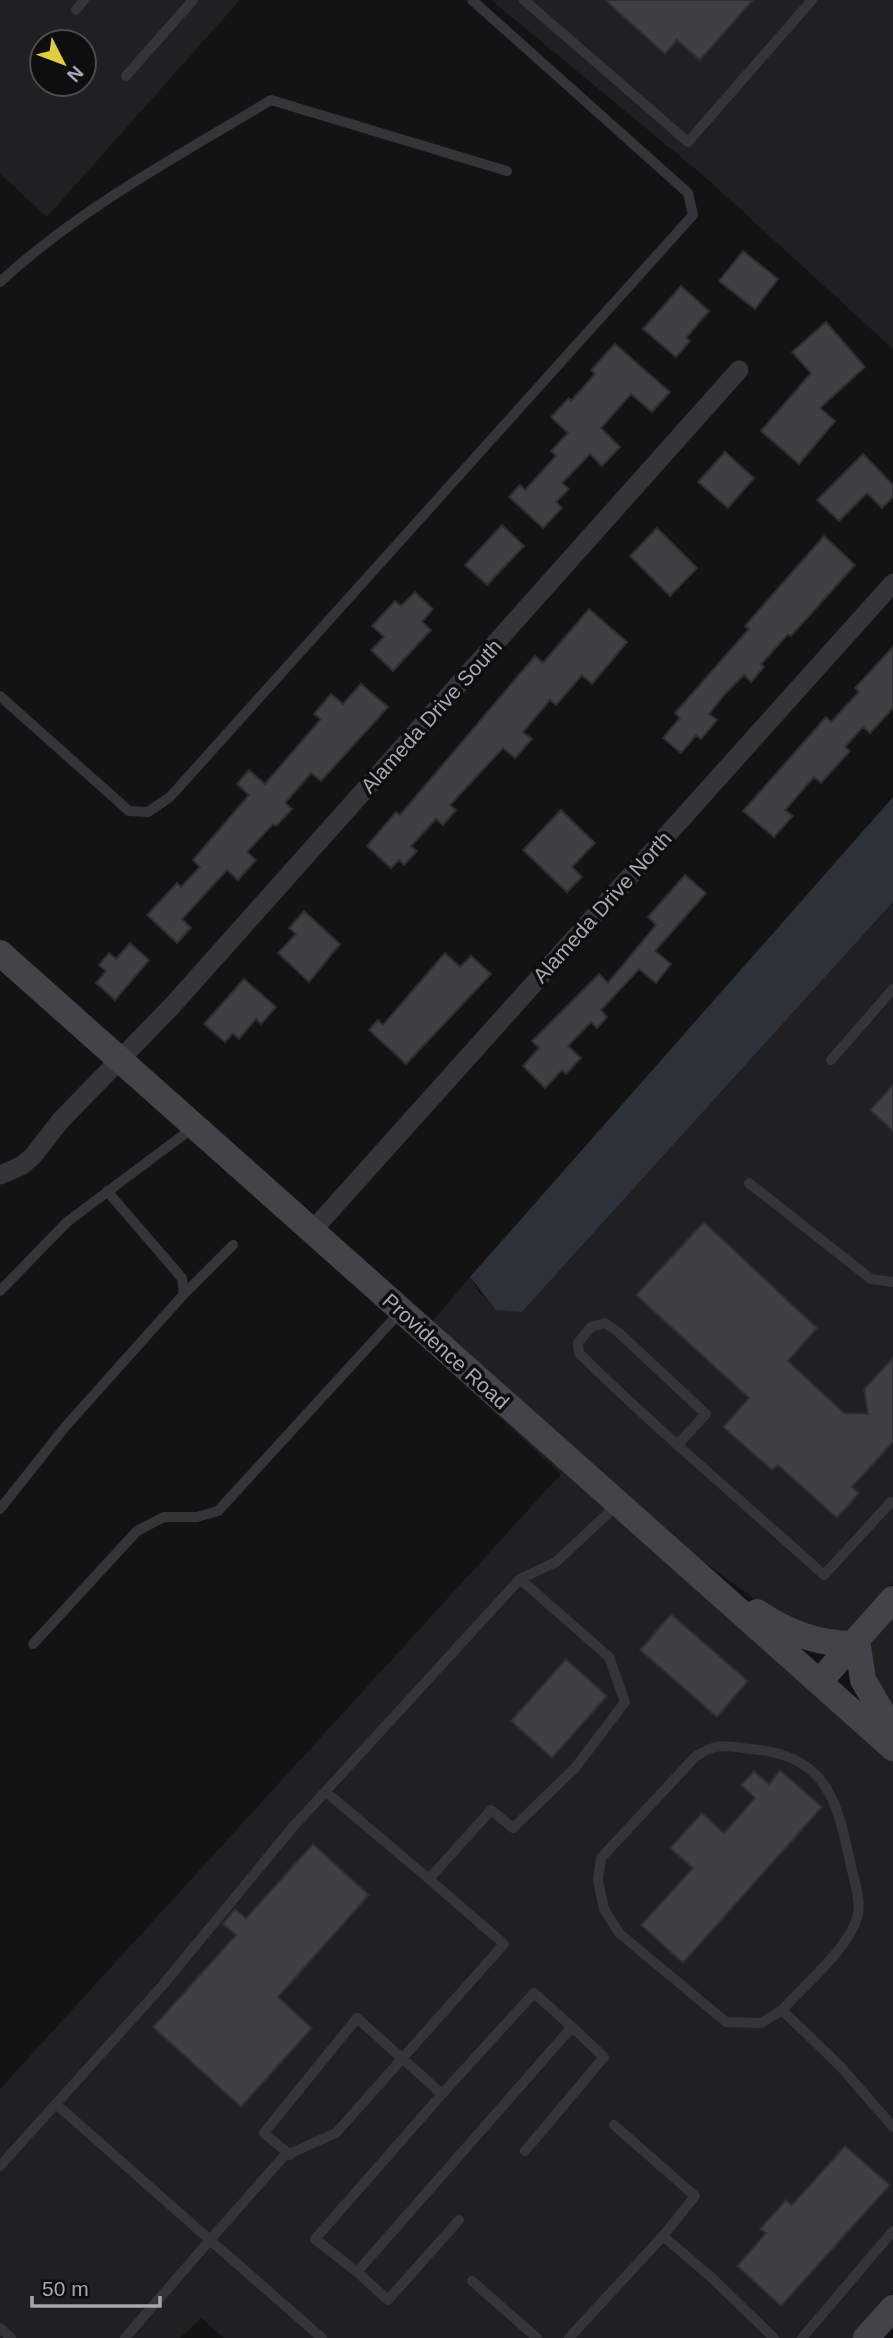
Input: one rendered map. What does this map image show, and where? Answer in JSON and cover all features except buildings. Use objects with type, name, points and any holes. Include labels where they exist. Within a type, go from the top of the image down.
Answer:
[{"type":"street","name":"Alameda Drive South","points":[[0,1175],[21,1166],[33,1156],[61,1120],[170,1007],[739,370]]},
{"type":"street","name":"Alameda Drive North","points":[[312,1231],[893,583]]},
{"type":"street","name":"Providence Road","points":[[0,953],[618,1504],[685,1560],[893,1748]]},
{"type":"street","points":[[685,1560],[762,1615],[797,1634],[825,1644],[855,1642]]},
{"type":"street","points":[[819,1682],[893,1598]]},
{"type":"street","points":[[855,1642],[863,1680],[893,1731]]},
{"type":"street","points":[[866,2338],[893,2308]]},
{"type":"lane","points":[[76,10],[84,0]]},
{"type":"lane","points":[[126,76],[193,0]]},
{"type":"lane","points":[[0,696],[129,811],[148,812],[170,797],[693,215],[688,193],[472,0]]},
{"type":"lane","points":[[524,0],[688,142],[812,0]]},
{"type":"lane","points":[[0,282],[33,252],[122,189],[271,100],[507,171]]},
{"type":"lane","points":[[831,1060],[893,989]]},
{"type":"lane","points":[[0,1291],[57,1231],[194,1126]]},
{"type":"lane","points":[[749,1183],[872,1279],[893,1282]]},
{"type":"lane","points":[[107,1191],[183,1278],[184,1294]]},
{"type":"lane","points":[[0,1509],[65,1427],[184,1294],[233,1245]]},
{"type":"lane","points":[[33,1644],[137,1531],[163,1517],[197,1517],[218,1511],[401,1311]]},
{"type":"lane","points":[[678,1444],[706,1414],[618,1332],[606,1323],[591,1327],[578,1343],[579,1353],[678,1444],[824,1574],[892,1502]]},
{"type":"lane","points":[[0,2166],[162,1986],[292,1828],[520,1579],[556,1562],[618,1504]]},
{"type":"lane","points":[[429,1879],[491,1810],[513,1828],[575,1768],[625,1702],[609,1657],[520,1579]]},
{"type":"lane","points":[[712,1745],[772,1750],[799,1761],[821,1779],[838,1808],[859,1912],[849,1936],[782,2010],[761,2023],[726,2022],[619,1933],[604,1909],[598,1880],[601,1858],[695,1757],[712,1745]]},
{"type":"lane","points":[[125,2338],[284,2156],[335,2133],[404,2060],[504,1944],[326,1792]]},
{"type":"lane","points":[[458,2220],[388,2300],[314,2239],[534,1993],[604,2057],[525,2151]]},
{"type":"lane","points":[[782,2010],[841,2067],[893,2127]]},
{"type":"lane","points":[[290,2155],[264,2133],[357,2018],[442,2094]]},
{"type":"lane","points":[[357,2272],[572,2026]]},
{"type":"lane","points":[[56,2104],[322,2338]]},
{"type":"lane","points":[[569,2338],[663,2236],[695,2196],[614,2125]]},
{"type":"lane","points":[[802,2338],[893,2231]]},
{"type":"lane","points":[[663,2236],[711,2277],[774,2338]]},
{"type":"lane","points":[[472,2281],[537,2338]]},
{"type":"lane","points":[[0,2328],[11,2338]]},
{"type":"shaded area","points":[[0,0],[240,0],[47,217],[0,174]]},
{"type":"shaded area","points":[[491,0],[893,0],[893,349],[705,177]]},
{"type":"shaded area","points":[[893,797],[893,902],[522,1312],[496,1310],[470,1277]]},
{"type":"shaded area","points":[[893,902],[893,1583],[851,1630],[826,1634],[767,1608],[690,1552],[430,1324],[470,1277],[481,1295],[522,1312]]},
{"type":"shaded area","points":[[416,1340],[893,1759],[893,2293],[853,2338],[224,2338],[201,2318],[180,2338],[0,2338],[0,2089],[561,1474]]},
{"type":"shaded area","points":[[893,1613],[893,1714],[872,1677],[866,1643]]}]
